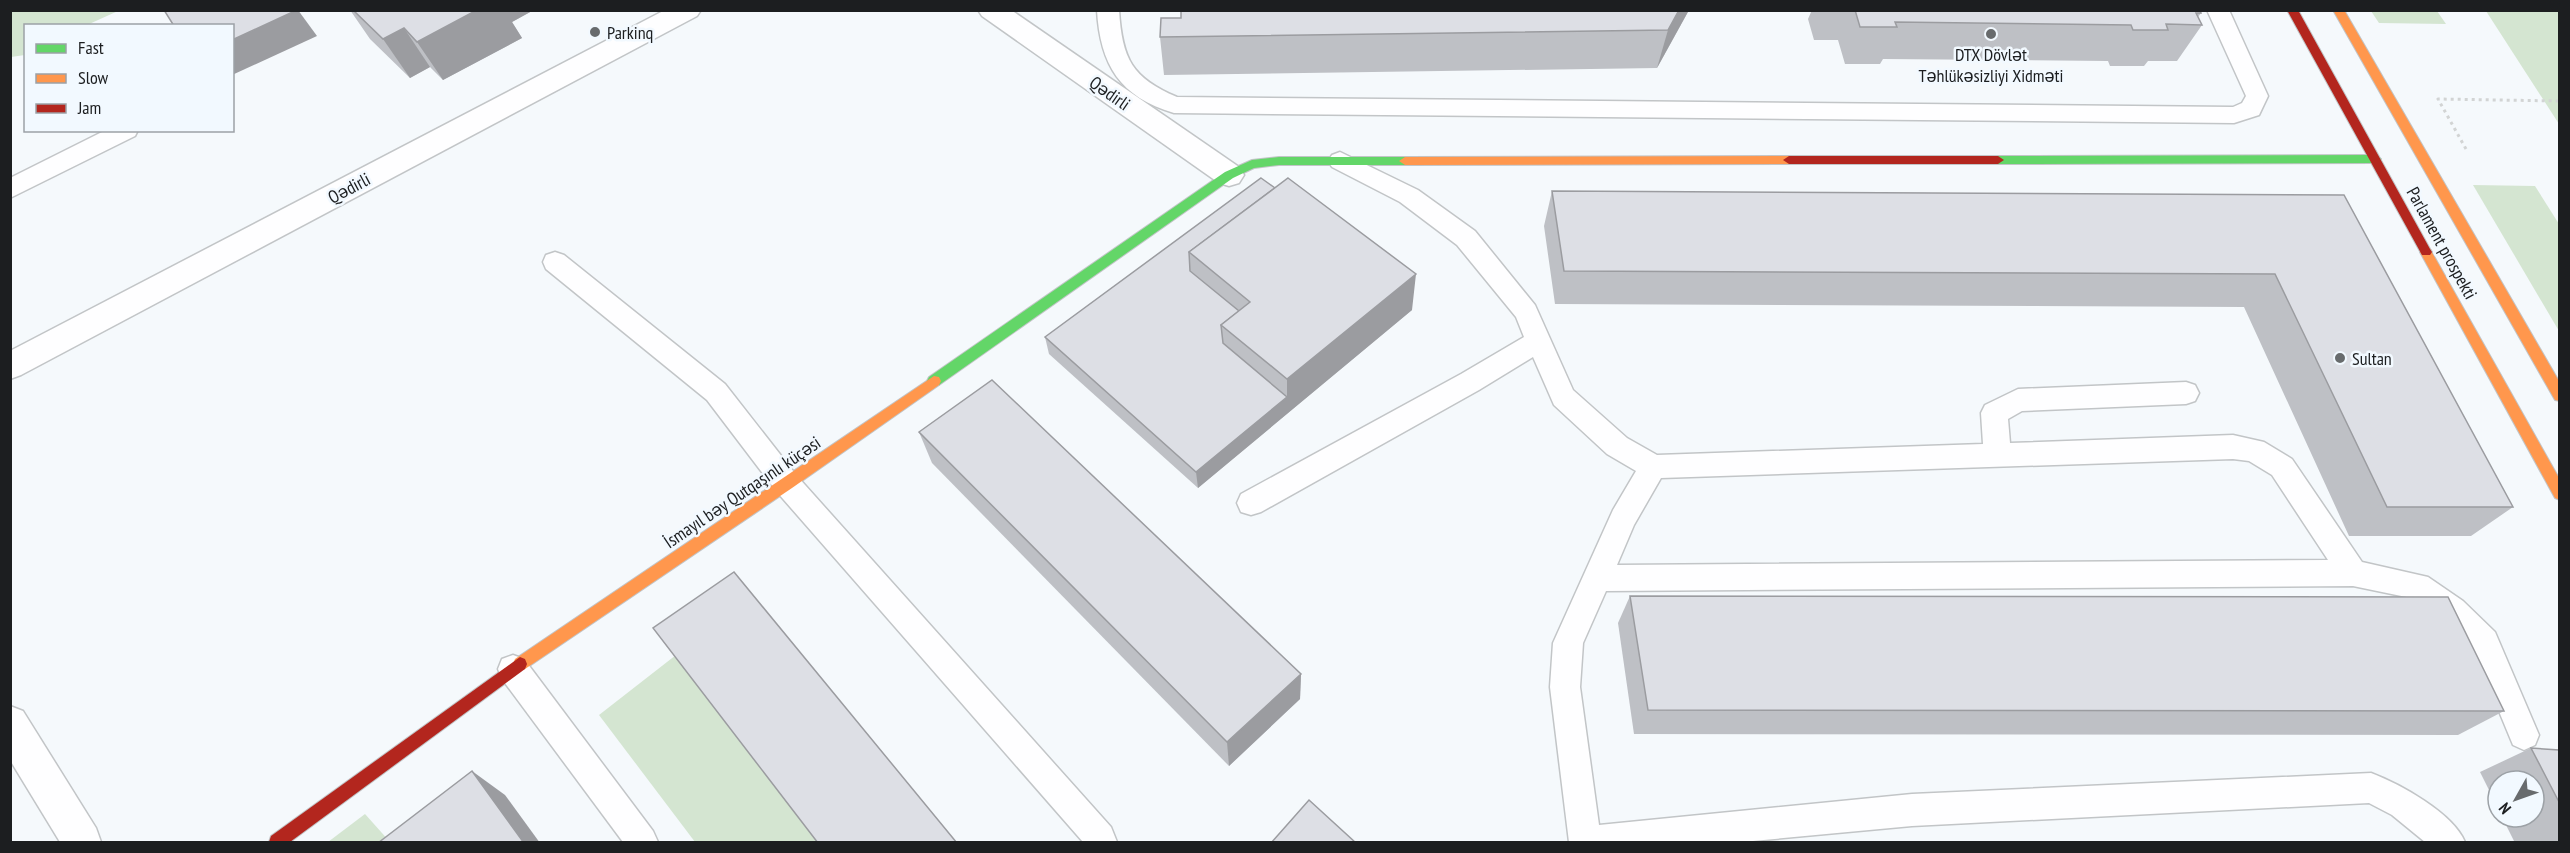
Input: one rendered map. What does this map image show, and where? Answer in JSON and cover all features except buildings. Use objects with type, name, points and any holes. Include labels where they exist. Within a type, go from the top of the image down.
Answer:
[{"type":"street","name":"Qədirli","points":[[10,366],[688,10]]},
{"type":"street","name":"Qədirli","points":[[991,10],[1229,175]]},
{"type":"street","name":"Parlament prospekti","points":[[2292,10],[2559,494]]},
{"type":"street","name":"Parlament prospekti","points":[[2338,10],[2559,396]]},
{"type":"street","name":"İsmayıl bəy Qutqaşınlı küçəsi","points":[[277,843],[513,669],[787,484],[1229,175],[1252,164],[1340,161],[2375,159]]},
{"type":"street","points":[[10,724],[82,843]]},
{"type":"lane","points":[[1108,10],[1109,28],[1119,63],[1139,88],[1174,105],[2234,115],[2251,109],[2257,96],[2218,10]]},
{"type":"lane","points":[[10,189],[123,132]]},
{"type":"lane","points":[[1340,161],[1409,196],[1466,238],[1526,312],[1563,397],[1617,446],[1653,467],[2233,447],[2254,450],[2282,467],[2353,573]]},
{"type":"lane","points":[[555,262],[716,392],[787,484],[1100,838],[1101,843]]},
{"type":"lane","points":[[1251,503],[1470,382],[1538,341]]},
{"type":"lane","points":[[1997,454],[1994,413],[2018,400],[2186,393]]},
{"type":"lane","points":[[1653,467],[1623,519],[1568,643],[1565,687],[1585,842],[1912,810],[2371,788],[2403,804],[2449,843]]},
{"type":"lane","points":[[1598,578],[2353,573],[2418,586],[2453,610],[2485,642],[2524,735]]},
{"type":"lane","points":[[513,669],[642,843]]},
{"type":"path","points":[[2470,156],[2438,99],[2559,101]]},
{"type":"green space","points":[[11,10],[118,10],[89,24],[24,24],[24,55],[11,57]]},
{"type":"green space","points":[[2371,11],[2437,11],[2446,24],[2379,23]]},
{"type":"green space","points":[[2486,11],[2559,11],[2559,124]]},
{"type":"green space","points":[[2473,185],[2535,186],[2559,224],[2559,331]]},
{"type":"green space","points":[[676,655],[821,842],[695,842],[599,715]]},
{"type":"green space","points":[[365,814],[390,842],[328,842]]},
{"type":"traffic: fast","points":[[1998,160],[2375,159]]},
{"type":"traffic: fast","points":[[934,381],[1229,175],[1252,164],[1279,161],[1405,161]]},
{"type":"traffic: slow","points":[[2338,10],[2560,396]]},
{"type":"traffic: slow","points":[[1405,161],[1789,160]]},
{"type":"traffic: slow","points":[[2426,252],[2560,494]]},
{"type":"traffic: slow","points":[[520,664],[787,484],[934,381]]},
{"type":"traffic: jam","points":[[2292,10],[2426,252]]},
{"type":"traffic: jam","points":[[1789,160],[1998,160]]},
{"type":"traffic: jam","points":[[277,842],[520,664]]},
{"type":"place","name":"Parkinq","points":[[595,32]]},
{"type":"place","name":"DTX Dövlət Təhlükəsizliyi Xidməti","points":[[1991,34]]},
{"type":"place","name":"Sultan","points":[[2340,358]]}]
